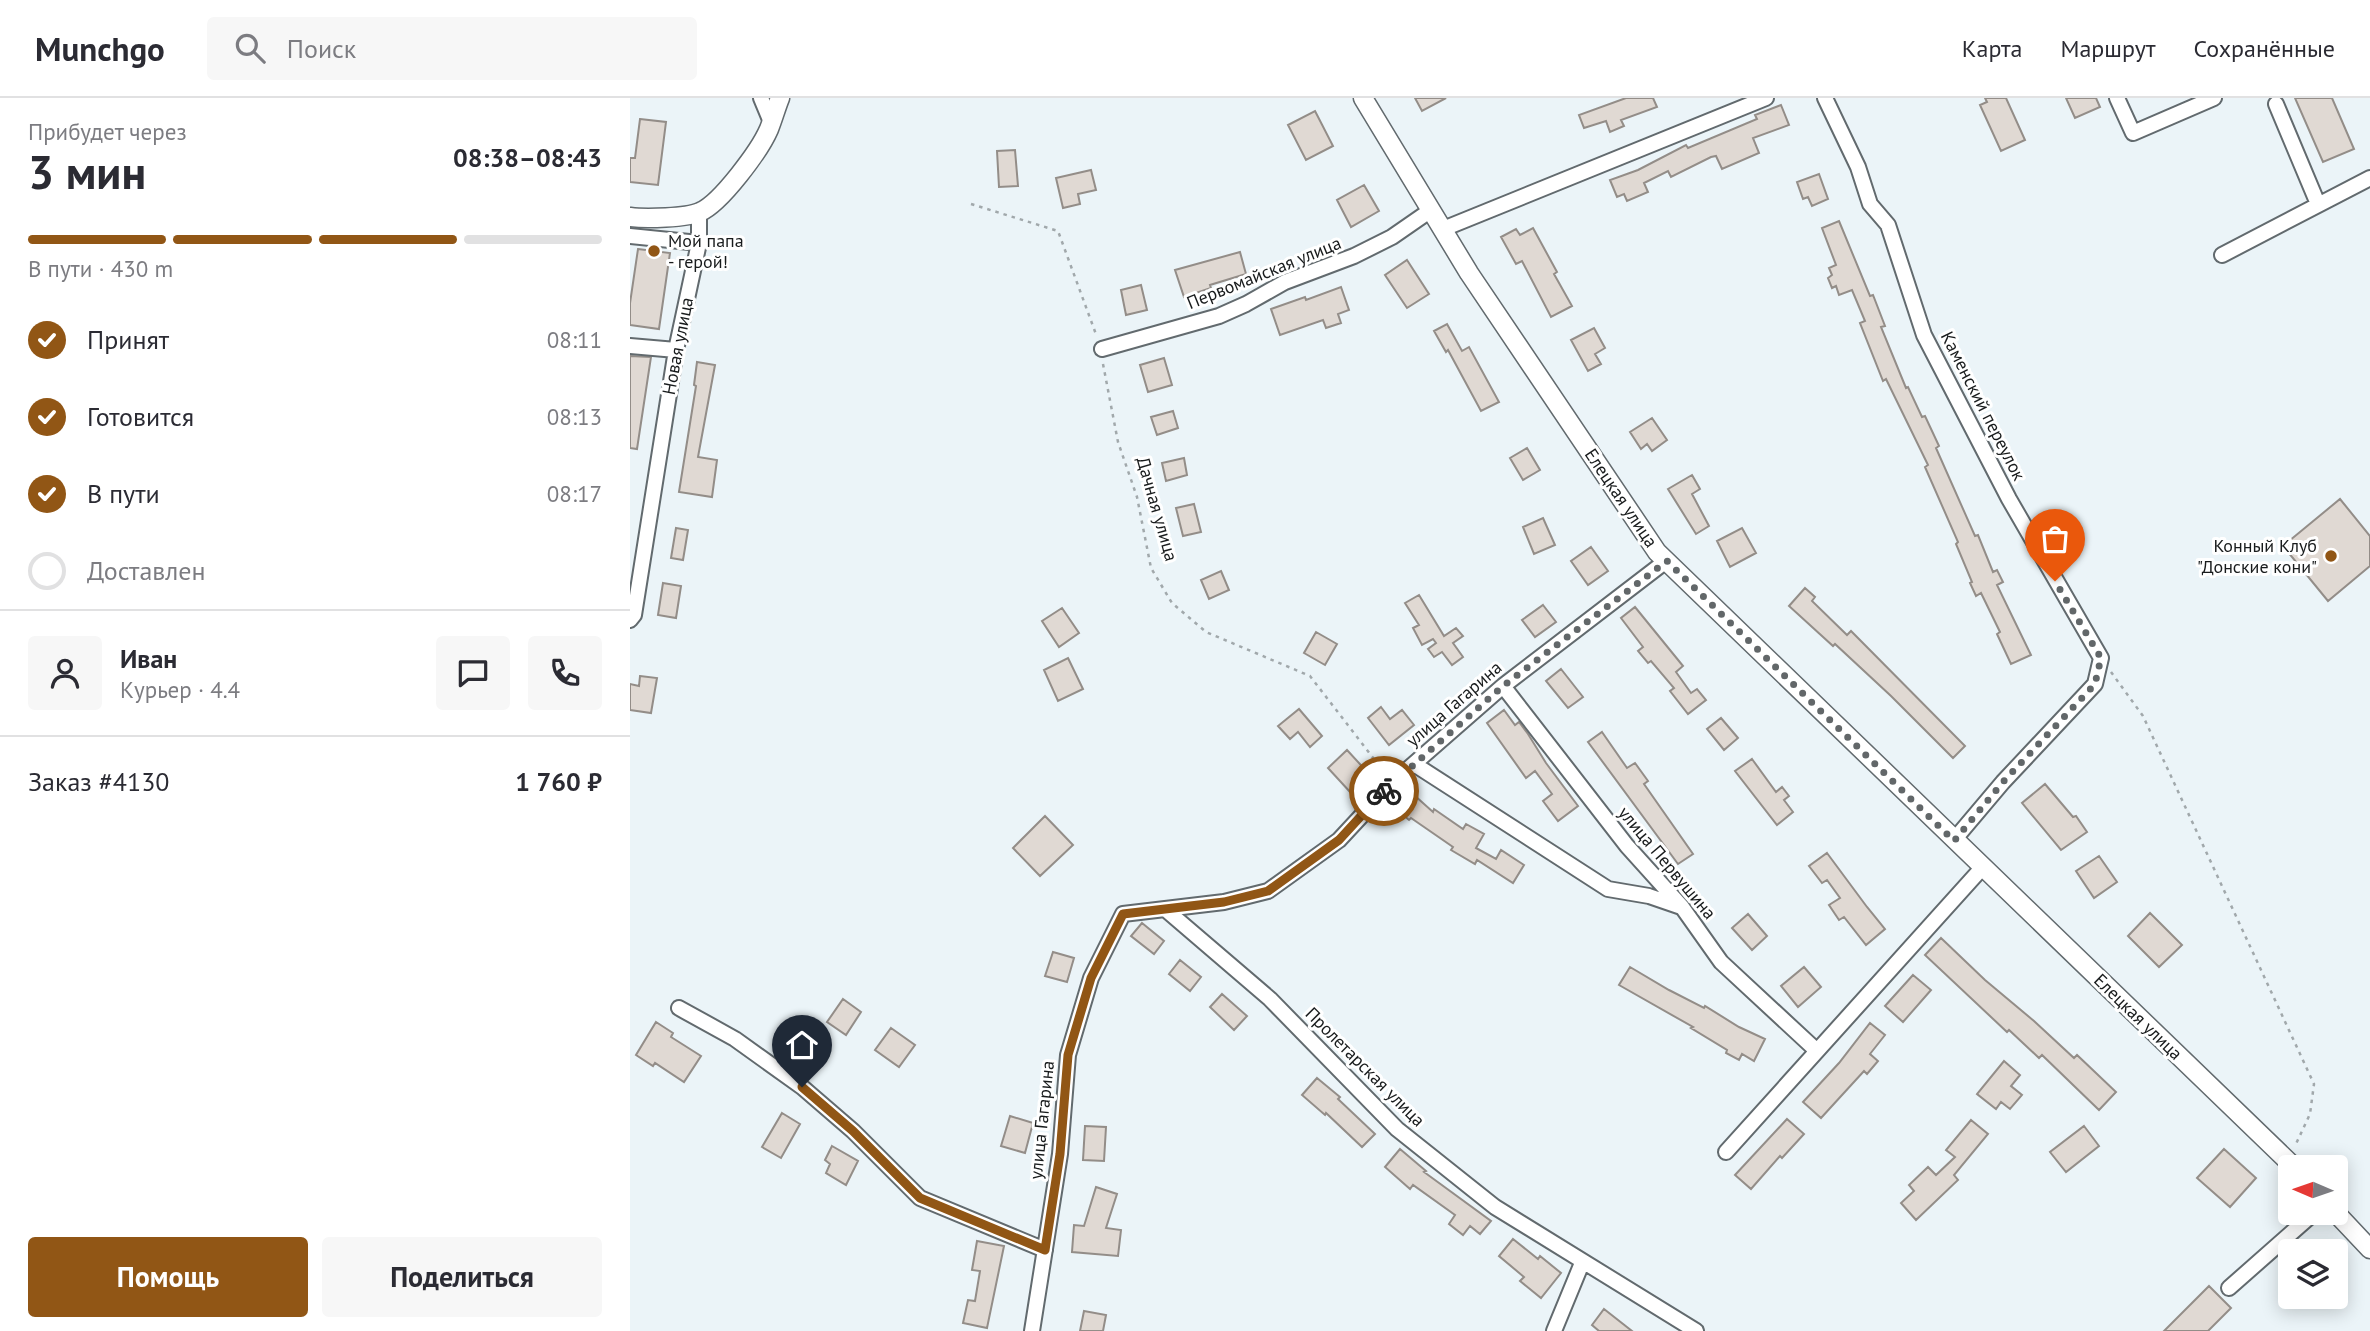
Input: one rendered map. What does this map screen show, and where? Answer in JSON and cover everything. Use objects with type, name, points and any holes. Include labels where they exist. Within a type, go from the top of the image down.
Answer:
[{"type":"main road","points":[[630,217],[644,219],[699,214],[713,204],[734,181],[768,131],[780,98]]},
{"type":"main road","name":"Елецкая улица","points":[[1363,98],[1469,273],[1657,552],[2282,1155]]},
{"type":"main road","points":[[2347,1225],[2370,1249]]},
{"type":"street","points":[[761,98],[771,122]]},
{"type":"street","points":[[1443,229],[1766,98]]},
{"type":"street","name":"Каменский переулок","points":[[1825,98],[1858,167],[1870,204],[1888,225],[1924,335],[2009,499],[2101,658]]},
{"type":"street","points":[[2117,98],[2133,133],[2214,98]]},
{"type":"street","points":[[2276,104],[2318,204]]},
{"type":"street","points":[[2222,255],[2370,178]]},
{"type":"street","name":"Первомайская улица","points":[[1102,349],[1219,316],[1285,282],[1354,257],[1392,237],[1431,211]]},
{"type":"street","name":"Новая улица","points":[[630,620],[634,615],[676,350],[699,243],[699,214]]},
{"type":"street","points":[[630,236],[699,243]]},
{"type":"street","points":[[630,346],[676,350]]},
{"type":"street","name":"улица Гагарина","points":[[1032,1331],[1060,1154],[1068,1055],[1091,978],[1123,914],[1224,902],[1268,891],[1339,840],[1392,783],[1503,686],[1667,561]]},
{"type":"street","points":[[1954,841],[2003,782],[2095,684],[2101,658]]},
{"type":"street","name":"улица Первушина","points":[[1503,686],[1627,846],[1682,907],[1721,962],[1817,1051]]},
{"type":"street","points":[[1414,764],[1608,889],[1649,896],[1682,907]]},
{"type":"street","points":[[1726,1152],[1982,868]]},
{"type":"street","name":"Пролетарская улица","points":[[1165,909],[1270,999],[1397,1129],[1495,1207],[1696,1331]]},
{"type":"street","points":[[679,1008],[735,1039],[802,1087],[853,1131],[920,1198],[1045,1250]]},
{"type":"street","points":[[2229,1288],[2300,1225]]},
{"type":"street","points":[[1554,1331],[1582,1263]]},
{"type":"path","name":"Дачная улица","points":[[971,204],[1058,231],[1102,349],[1118,442],[1137,497],[1151,568],[1172,603],[1206,632],[1310,676],[1392,783]]},
{"type":"path","points":[[2101,658],[2143,716],[2314,1084],[2310,1114],[2294,1155]]},
{"type":"building","points":[[1415,98],[1446,98],[1422,111]]},
{"type":"building","points":[[1626,98],[1653,98],[1657,107],[1621,120],[1624,126],[1610,132],[1606,121],[1584,128],[1579,115]]},
{"type":"building","points":[[1985,98],[2006,98],[2025,140],[2001,151],[1980,105],[1987,102]]},
{"type":"building","points":[[2066,98],[2096,98],[2100,107],[2075,118]]},
{"type":"building","points":[[2295,98],[2332,98],[2354,149],[2323,162]]},
{"type":"building","points":[[1781,105],[1789,125],[1753,138],[1759,153],[1722,169],[1716,156],[1711,157],[1671,177],[1668,171],[1644,183],[1648,192],[1627,201],[1624,194],[1617,197],[1610,180],[1638,170],[1686,145],[1688,148],[1757,119],[1755,115]]},
{"type":"building","points":[[1315,111],[1333,146],[1306,160],[1288,125]]},
{"type":"building","points":[[640,119],[666,122],[658,185],[630,182],[630,158],[635,158]]},
{"type":"building","points":[[1015,150],[1018,186],[999,187],[997,151]]},
{"type":"building","points":[[1091,170],[1096,190],[1078,194],[1080,204],[1063,208],[1056,178]]},
{"type":"building","points":[[1819,174],[1828,199],[1812,206],[1808,197],[1803,199],[1797,182]]},
{"type":"building","points":[[1364,185],[1379,211],[1351,227],[1337,200]]},
{"type":"building","points":[[1839,221],[1870,296],[1873,295],[1885,326],[1881,327],[1906,388],[1908,387],[1922,417],[1925,416],[1939,446],[1936,448],[1993,572],[1997,570],[2003,582],[1997,585],[2031,655],[2011,664],[1997,634],[2000,632],[1981,593],[1976,596],[1970,583],[1972,582],[1956,544],[1958,542],[1925,467],[1928,465],[1886,379],[1883,381],[1860,323],[1865,321],[1852,290],[1839,295],[1836,286],[1832,288],[1828,278],[1832,275],[1829,268],[1836,265],[1822,228]]},
{"type":"building","points":[[1533,228],[1572,306],[1551,317],[1522,261],[1516,264],[1501,237],[1516,229],[1520,235]]},
{"type":"building","points":[[638,249],[670,253],[659,329],[630,325],[630,303]]},
{"type":"building","points":[[1240,252],[1246,274],[1210,285],[1211,288],[1184,297],[1175,270]]},
{"type":"building","points":[[1407,260],[1429,294],[1407,308],[1385,275]]},
{"type":"building","points":[[1141,285],[1147,310],[1126,315],[1121,290]]},
{"type":"building","points":[[1341,287],[1349,310],[1338,314],[1341,323],[1326,328],[1323,320],[1280,335],[1271,309]]},
{"type":"building","points":[[1447,324],[1462,351],[1469,347],[1499,402],[1481,411],[1448,350],[1446,352],[1434,331]]},
{"type":"building","points":[[1594,328],[1605,348],[1595,354],[1601,364],[1588,371],[1571,340]]},
{"type":"building","points":[[630,356],[651,357],[637,449],[630,448]]},
{"type":"building","points":[[1164,358],[1172,385],[1148,392],[1140,365]]},
{"type":"building","points":[[697,362],[715,365],[698,457],[717,460],[712,497],[679,492],[696,386]]},
{"type":"building","points":[[1173,411],[1178,428],[1157,435],[1151,417]]},
{"type":"building","points":[[1652,418],[1667,440],[1652,451],[1647,444],[1641,449],[1630,432]]},
{"type":"building","points":[[1527,448],[1540,470],[1523,480],[1510,458]]},
{"type":"building","points":[[1184,458],[1187,475],[1166,481],[1162,463]]},
{"type":"building","points":[[1692,475],[1700,489],[1692,494],[1709,526],[1696,534],[1668,489]]},
{"type":"building","name":"Конный Клуб \"Донские кони\"","points":[[2340,499],[2370,536],[2370,566],[2328,601],[2283,546]]},
{"type":"building","points":[[1194,504],[1201,532],[1183,536],[1176,508]]},
{"type":"building","points":[[1543,518],[1555,545],[1534,554],[1523,527]]},
{"type":"building","points":[[676,528],[688,530],[683,560],[671,558]]},
{"type":"building","points":[[1742,528],[1756,553],[1730,567],[1717,541]]},
{"type":"building","points":[[1591,547],[1608,571],[1588,585],[1571,561]]},
{"type":"building","points":[[1221,571],[1229,590],[1209,599],[1201,580]]},
{"type":"building","points":[[663,583],[681,586],[676,618],[658,615]]},
{"type":"building","points":[[1805,588],[1815,597],[1812,601],[1847,635],[1851,631],[1965,746],[1953,758],[1835,644],[1833,646],[1789,606]]},
{"type":"building","points":[[1419,595],[1444,636],[1456,628],[1463,636],[1453,643],[1463,657],[1452,665],[1442,652],[1434,657],[1428,649],[1436,643],[1433,639],[1422,645],[1413,628],[1419,625],[1405,603]]},
{"type":"building","points":[[1543,605],[1556,622],[1535,637],[1522,620]]},
{"type":"building","points":[[1635,607],[1683,666],[1676,672],[1691,693],[1697,689],[1706,700],[1688,714],[1670,691],[1674,688],[1651,661],[1648,663],[1638,651],[1643,647],[1621,618]]},
{"type":"building","points":[[1062,608],[1079,633],[1059,647],[1042,621]]},
{"type":"building","points":[[1316,632],[1337,644],[1325,665],[1304,653]]},
{"type":"building","points":[[1068,658],[1083,689],[1058,701],[1044,670]]},
{"type":"building","points":[[1561,669],[1583,697],[1568,708],[1546,681]]},
{"type":"building","points":[[640,676],[657,678],[651,713],[630,710],[630,684],[639,686]]},
{"type":"building","points":[[1381,707],[1390,719],[1402,710],[1414,725],[1389,745],[1368,718]]},
{"type":"building","points":[[1299,709],[1322,736],[1310,747],[1298,732],[1290,739],[1278,726]]},
{"type":"building","points":[[1504,710],[1515,725],[1519,722],[1578,806],[1558,821],[1543,801],[1552,794],[1535,771],[1526,778],[1487,723]]},
{"type":"building","points":[[1721,718],[1738,738],[1724,750],[1707,729]]},
{"type":"building","points":[[1602,732],[1627,768],[1635,763],[1648,781],[1644,784],[1693,854],[1678,864],[1588,742]]},
{"type":"building","points":[[1347,750],[1370,775],[1351,793],[1328,768]]},
{"type":"building","points":[[1752,759],[1776,792],[1782,787],[1789,796],[1784,800],[1793,812],[1777,825],[1735,771]]},
{"type":"building","points":[[2045,784],[2073,817],[2076,816],[2087,832],[2061,850],[2022,803]]},
{"type":"building","points":[[1404,786],[1433,812],[1434,809],[1463,829],[1466,824],[1484,834],[1476,848],[1496,859],[1501,850],[1524,865],[1513,883],[1477,860],[1475,864],[1451,850],[1453,847],[1411,818],[1409,820],[1402,814],[1396,821],[1383,810]]},
{"type":"building","points":[[1045,816],[1073,845],[1040,876],[1013,848]]},
{"type":"building","points":[[1827,853],[1885,929],[1866,945],[1844,917],[1839,920],[1829,905],[1840,898],[1827,880],[1822,883],[1809,866]]},
{"type":"building","points":[[2099,856],[2117,882],[2094,898],[2076,871]]},
{"type":"building","points":[[2150,913],[2182,945],[2159,967],[2128,936]]},
{"type":"building","points":[[1748,914],[1767,936],[1752,950],[1732,928]]},
{"type":"building","points":[[1142,923],[1164,941],[1154,954],[1131,936]]},
{"type":"building","points":[[1941,938],[1985,980],[2074,1058],[2077,1055],[2116,1092],[2099,1110],[2042,1055],[2039,1058],[2009,1030],[2007,1032],[1925,955]]},
{"type":"building","points":[[1053,952],[1074,958],[1067,982],[1045,976]]},
{"type":"building","points":[[1180,960],[1201,977],[1190,991],[1169,974]]},
{"type":"building","points":[[1630,967],[1765,1039],[1754,1061],[1742,1054],[1739,1060],[1726,1053],[1727,1050],[1691,1028],[1693,1027],[1619,985]]},
{"type":"building","points":[[1804,967],[1821,987],[1798,1007],[1781,986]]},
{"type":"building","points":[[1913,975],[1931,990],[1903,1022],[1885,1006]]},
{"type":"building","points":[[1222,994],[1247,1016],[1234,1030],[1210,1007]]},
{"type":"building","points":[[843,999],[861,1012],[846,1035],[827,1022]]},
{"type":"building","points":[[656,1022],[673,1033],[671,1037],[701,1056],[684,1082],[655,1063],[653,1066],[636,1055]]},
{"type":"building","points":[[1870,1023],[1885,1035],[1870,1054],[1878,1061],[1867,1074],[1864,1071],[1821,1118],[1803,1102],[1839,1063]]},
{"type":"building","points":[[891,1028],[915,1045],[899,1067],[875,1050]]},
{"type":"building","points":[[2004,1061],[2020,1075],[2011,1086],[2022,1095],[2010,1109],[2001,1102],[1996,1109],[1977,1094]]},
{"type":"building","points":[[1317,1078],[1340,1097],[1338,1099],[1375,1134],[1362,1147],[1326,1113],[1325,1115],[1302,1095]]},
{"type":"building","points":[[782,1113],[800,1124],[781,1158],[762,1147]]},
{"type":"building","points":[[1010,1116],[1033,1123],[1025,1153],[1001,1146]]},
{"type":"building","points":[[1787,1119],[1804,1134],[1751,1189],[1735,1175]]},
{"type":"building","points":[[1971,1120],[1988,1134],[1954,1175],[1958,1180],[1916,1220],[1901,1203],[1914,1191],[1909,1185],[1928,1167],[1936,1175],[1955,1157],[1946,1150]]},
{"type":"building","points":[[1085,1126],[1106,1127],[1104,1161],[1083,1160]]},
{"type":"building","points":[[2084,1126],[2099,1146],[2066,1172],[2050,1152]]},
{"type":"building","points":[[832,1146],[858,1161],[846,1185],[826,1173],[830,1164],[825,1160]]},
{"type":"building","points":[[1400,1149],[1426,1171],[1424,1172],[1491,1221],[1480,1234],[1470,1226],[1463,1235],[1449,1224],[1455,1215],[1413,1185],[1410,1189],[1385,1167]]},
{"type":"building","points":[[2224,1149],[2256,1178],[2230,1207],[2197,1178]]},
{"type":"building","points":[[1096,1187],[1117,1194],[1106,1228],[1121,1230],[1118,1256],[1072,1252],[1074,1225],[1084,1226]]},
{"type":"building","points":[[1513,1239],[1561,1273],[1541,1298],[1520,1281],[1524,1277],[1499,1256]]},
{"type":"building","points":[[977,1241],[1004,1246],[987,1328],[963,1323],[968,1300],[975,1301],[980,1271],[972,1270]]},
{"type":"building","points":[[2209,1286],[2231,1308],[2208,1331],[2164,1331]]},
{"type":"building","points":[[1604,1309],[1632,1331],[1599,1331],[1592,1325]]},
{"type":"building","points":[[1084,1311],[1106,1315],[1103,1331],[1080,1331]]},
{"type":"way so far","points":[[1384,791],[1503,686],[1667,561],[1954,841],[2003,782],[2095,684],[2101,658],[2055,581]]},
{"type":"place","name":"Мой папа - герой!","points":[[654,251]]},
{"type":"place","name":"Конный Клуб \"Донские кони\"","points":[[2331,556]]},
{"type":"route","points":[[802,1087],[853,1131],[920,1198],[1045,1250],[1060,1154],[1068,1055],[1091,978],[1123,914],[1224,902],[1268,891],[1339,840],[1384,791]]}]
